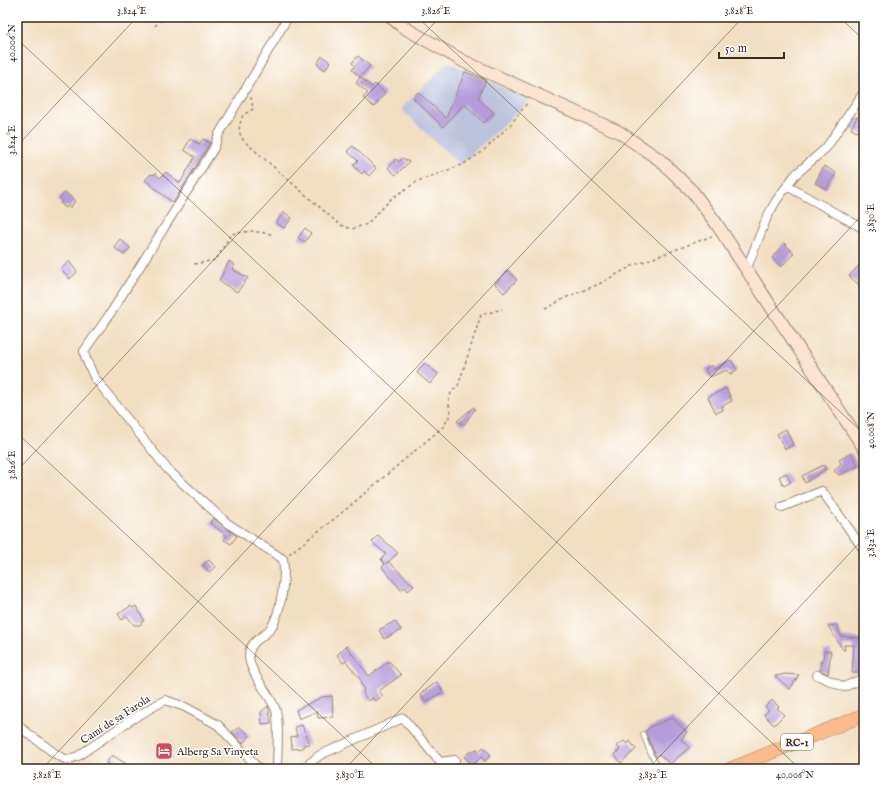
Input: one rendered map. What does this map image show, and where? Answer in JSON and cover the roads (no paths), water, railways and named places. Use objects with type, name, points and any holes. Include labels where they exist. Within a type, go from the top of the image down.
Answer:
[{"type":"main road","name":"RC-1","points":[[730,769],[864,715]]},
{"type":"street","points":[[277,769],[276,709],[254,671],[249,655],[251,646],[269,630],[276,620],[285,567],[283,559],[227,523],[168,470],[94,377],[84,351],[112,311],[214,148],[219,134],[288,17]]},
{"type":"street","points":[[391,17],[403,27],[463,62],[619,132],[660,160],[692,191],[721,230],[864,448]]},
{"type":"street","points":[[746,268],[767,217],[787,186],[795,175],[826,148],[864,92]]},
{"type":"street","points":[[787,186],[864,229]]},
{"type":"street","points":[[782,507],[822,491],[864,550]]},
{"type":"street","points":[[817,675],[844,687],[864,678]]},
{"type":"street","name":"Camí de sa Farola","points":[[17,725],[57,755],[67,760],[78,756],[129,721],[165,700],[174,702],[218,725],[259,769]]},
{"type":"street","points":[[302,769],[320,755],[403,718],[440,762],[455,760]]},
{"type":"lane","points":[[643,734],[651,755],[660,769]]},
{"type":"place","name":"Alberg Sa Vinyeta","points":[[164,751]]}]
